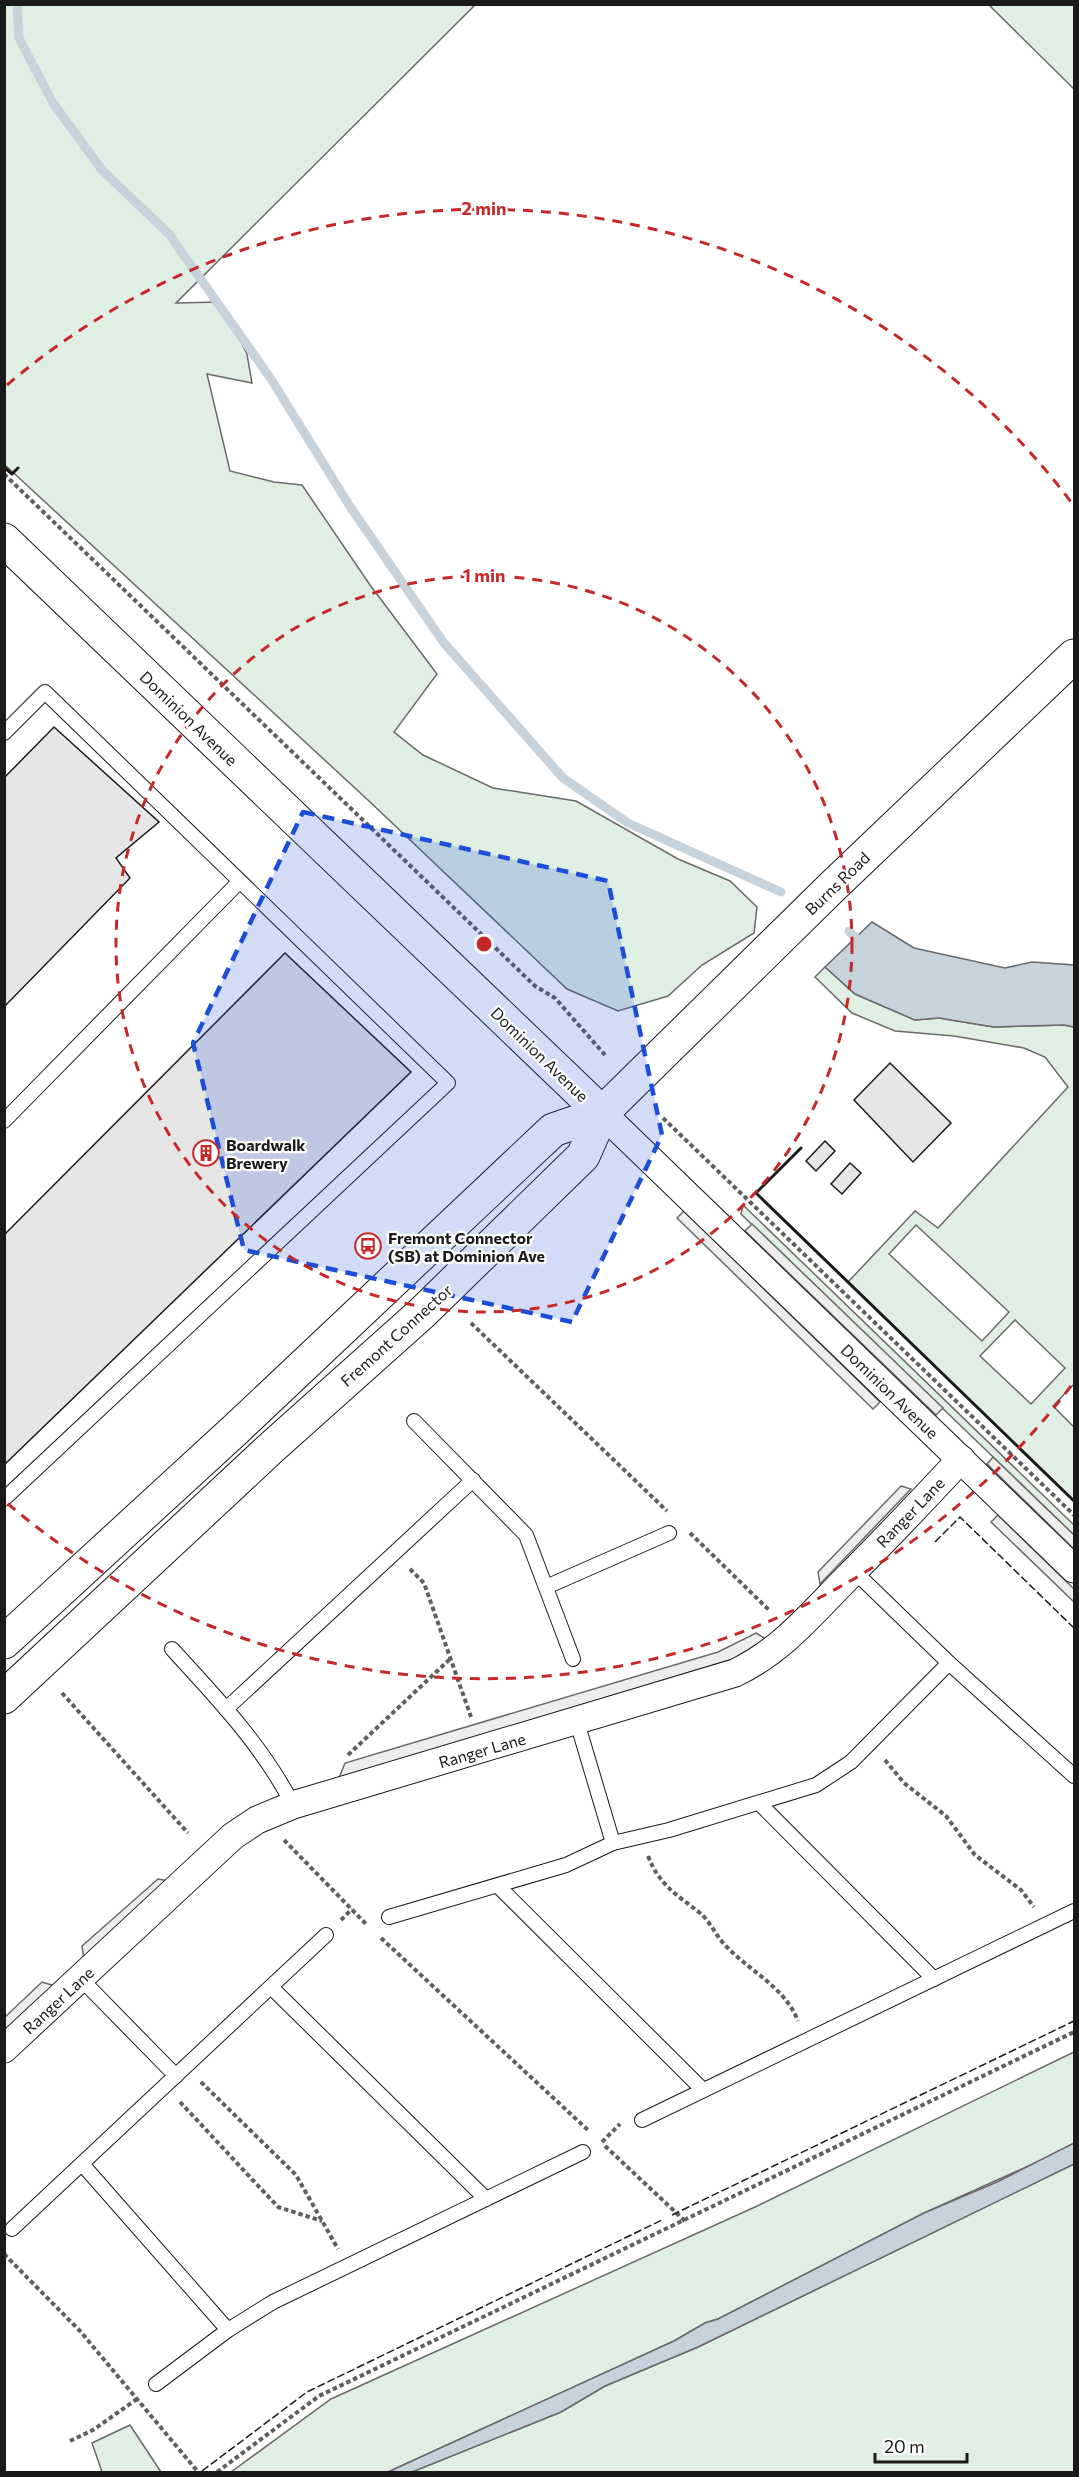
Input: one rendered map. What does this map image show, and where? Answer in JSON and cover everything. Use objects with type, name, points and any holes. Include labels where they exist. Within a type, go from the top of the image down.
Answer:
[{"type":"main road","name":"Dominion Avenue","points":[[4,540],[602,1113]]},
{"type":"main road","name":"Burns Road","points":[[602,1113],[856,864],[1074,656]]},
{"type":"main road","points":[[4,1642],[226,1438],[553,1130],[602,1113]]},
{"type":"main road","name":"Fremont Connector","points":[[4,1697],[271,1448],[422,1313],[583,1156],[602,1113]]},
{"type":"street","name":"Dominion Avenue","points":[[602,1113],[1074,1569]]},
{"type":"street","name":"Ranger Lane","points":[[4,2049],[233,1836],[257,1820],[293,1805],[735,1673],[758,1662],[780,1646],[961,1459]]},
{"type":"lane","points":[[4,733],[45,692],[448,1083],[4,1499]]},
{"type":"lane","points":[[4,1121],[239,882]]},
{"type":"lane","points":[[414,1421],[526,1535],[573,1659]]},
{"type":"lane","points":[[226,1709],[474,1480]]},
{"type":"lane","points":[[546,1587],[672,1526]]},
{"type":"lane","points":[[854,1571],[949,1663],[1074,1776]]},
{"type":"lane","points":[[172,1649],[267,1758],[293,1805]]},
{"type":"lane","points":[[389,1917],[566,1865],[614,1843],[759,1803],[801,1790],[829,1778],[872,1742],[949,1663]]},
{"type":"lane","points":[[577,1722],[614,1843]]},
{"type":"lane","points":[[759,1803],[934,1979]]},
{"type":"lane","points":[[498,1886],[703,2090]]},
{"type":"lane","points":[[642,2120],[1074,1911]]},
{"type":"lane","points":[[12,2229],[326,1935]]},
{"type":"lane","points":[[81,1979],[175,2076]]},
{"type":"lane","points":[[271,1987],[486,2199]]},
{"type":"lane","points":[[156,2384],[228,2331],[273,2302],[583,2152]]},
{"type":"lane","points":[[82,2164],[228,2331]]},
{"type":"path","points":[[4,474],[535,986],[555,998],[605,1055]]},
{"type":"path","points":[[663,1118],[1074,1515]]},
{"type":"path","points":[[471,1323],[672,1526]]},
{"type":"path","points":[[684,1528],[769,1610]]},
{"type":"path","points":[[394,1554],[424,1583],[471,1717]]},
{"type":"path","points":[[348,1755],[450,1659]]},
{"type":"path","points":[[62,1693],[188,1833]]},
{"type":"path","points":[[872,1742],[897,1776],[946,1816],[975,1855],[1021,1890],[1045,1926]]},
{"type":"path","points":[[279,1835],[381,1938],[686,2222]]},
{"type":"path","points":[[642,1836],[659,1879],[676,1897],[702,1914],[735,1955],[768,1981],[795,2012],[803,2042]]},
{"type":"path","points":[[217,2472],[319,2396],[686,2222],[1074,2032]]},
{"type":"path","points":[[175,2076],[296,2175],[348,2266]]},
{"type":"path","points":[[175,2076],[278,2207],[322,2222]]},
{"type":"path","points":[[4,2254],[80,2331],[198,2472]]},
{"type":"path","points":[[70,2441],[93,2430],[136,2399]]},
{"type":"highlighted area","points":[[303,812],[608,881],[662,1135],[572,1322],[244,1250],[193,1043]]},
{"type":"green space","points":[[4,5],[475,5],[176,303],[221,302],[247,354],[252,383],[207,374],[230,471],[274,482],[302,485],[370,585],[437,674],[394,732],[423,755],[493,788],[576,801],[678,859],[730,881],[757,907],[754,933],[702,965],[668,996],[618,1011],[567,989],[369,801],[5,465]]},
{"type":"green space","points":[[989,5],[1074,5],[1074,89]]},
{"type":"green space","points":[[825,967],[855,994],[915,1020],[939,1018],[994,1027],[1064,1025],[1074,1027],[1074,1384],[1053,1406],[1074,1427],[1074,1501],[848,1282],[915,1211],[938,1228],[1068,1087],[1045,1057],[1024,1048],[954,1036],[895,1031],[852,1013],[815,977]],"holes":[[[916,1225],[1009,1312],[982,1341],[889,1254]],[[1015,1320],[1065,1368],[1031,1404],[980,1356]]]},
{"type":"green space","points":[[743,1205],[1074,1525],[1074,1535],[741,1214]]},
{"type":"green space","points":[[1074,2052],[1074,2143],[1057,2153],[924,2213],[718,2319],[705,2323],[674,2341],[388,2472],[231,2472],[331,2399],[755,2207]]},
{"type":"green space","points":[[1074,2164],[1074,2472],[412,2472],[561,2412],[605,2386],[698,2347]]},
{"type":"green space","points":[[130,2425],[161,2472],[102,2472],[92,2443]]},
{"type":"shaded area","points":[[872,922],[914,948],[1005,968],[1032,962],[1074,965],[1074,1027],[1064,1025],[994,1027],[939,1018],[915,1020],[855,994],[825,967]]},
{"type":"shaded area","points":[[684,1211],[880,1402],[873,1409],[677,1218]]},
{"type":"shaded area","points":[[752,1224],[943,1408],[936,1415],[745,1231]]},
{"type":"shaded area","points":[[993,1457],[1074,1535],[1074,1549],[987,1464]]},
{"type":"shaded area","points":[[901,1486],[911,1489],[820,1584],[818,1572]]},
{"type":"shaded area","points":[[998,1515],[1074,1589],[1074,1602],[991,1522]]},
{"type":"shaded area","points":[[756,1633],[766,1639],[733,1659],[339,1778],[345,1763],[718,1652]]},
{"type":"shaded area","points":[[158,1879],[169,1881],[84,1959],[82,1946]]},
{"type":"shaded area","points":[[42,1982],[55,1986],[5,2032],[5,2017]]},
{"type":"shaded area","points":[[1074,2143],[1074,2164],[698,2347],[605,2386],[561,2412],[412,2472],[388,2472],[674,2341],[705,2323],[718,2319],[924,2213],[997,2182]]},
{"type":"building","points":[[54,727],[159,822],[116,858],[130,878],[4,1007],[4,778]]},
{"type":"building","name":"Boardwalk Brewery","points":[[285,953],[411,1072],[4,1465],[4,1235]]},
{"type":"building","points":[[890,1063],[951,1123],[913,1162],[854,1100]]},
{"type":"building","points":[[825,1141],[835,1151],[816,1171],[806,1161]]},
{"type":"building","points":[[850,1163],[861,1173],[842,1194],[831,1184]]},
{"type":"waterway","points":[[17,4],[19,38],[53,103],[102,170],[169,234],[271,379],[351,508],[444,643],[563,778],[628,823],[781,892]]},
{"type":"waterway","points":[[849,931],[864,946]]},
{"type":"fence","points":[[935,1542],[960,1517],[1074,1628]]},
{"type":"fence","points":[[672,2215],[1074,2021]]},
{"type":"fence","points":[[202,2471],[307,2392],[662,2220]]},
{"type":"wall","points":[[4,467],[12,474],[18,468]]},
{"type":"wall","points":[[801,1148],[756,1193],[1074,1501]]},
{"type":"place","name":"Boardwalk Brewery","points":[[206,1153]]},
{"type":"place","name":"Fremont Connector (SB) at Dominion Ave","points":[[368,1246]]}]
